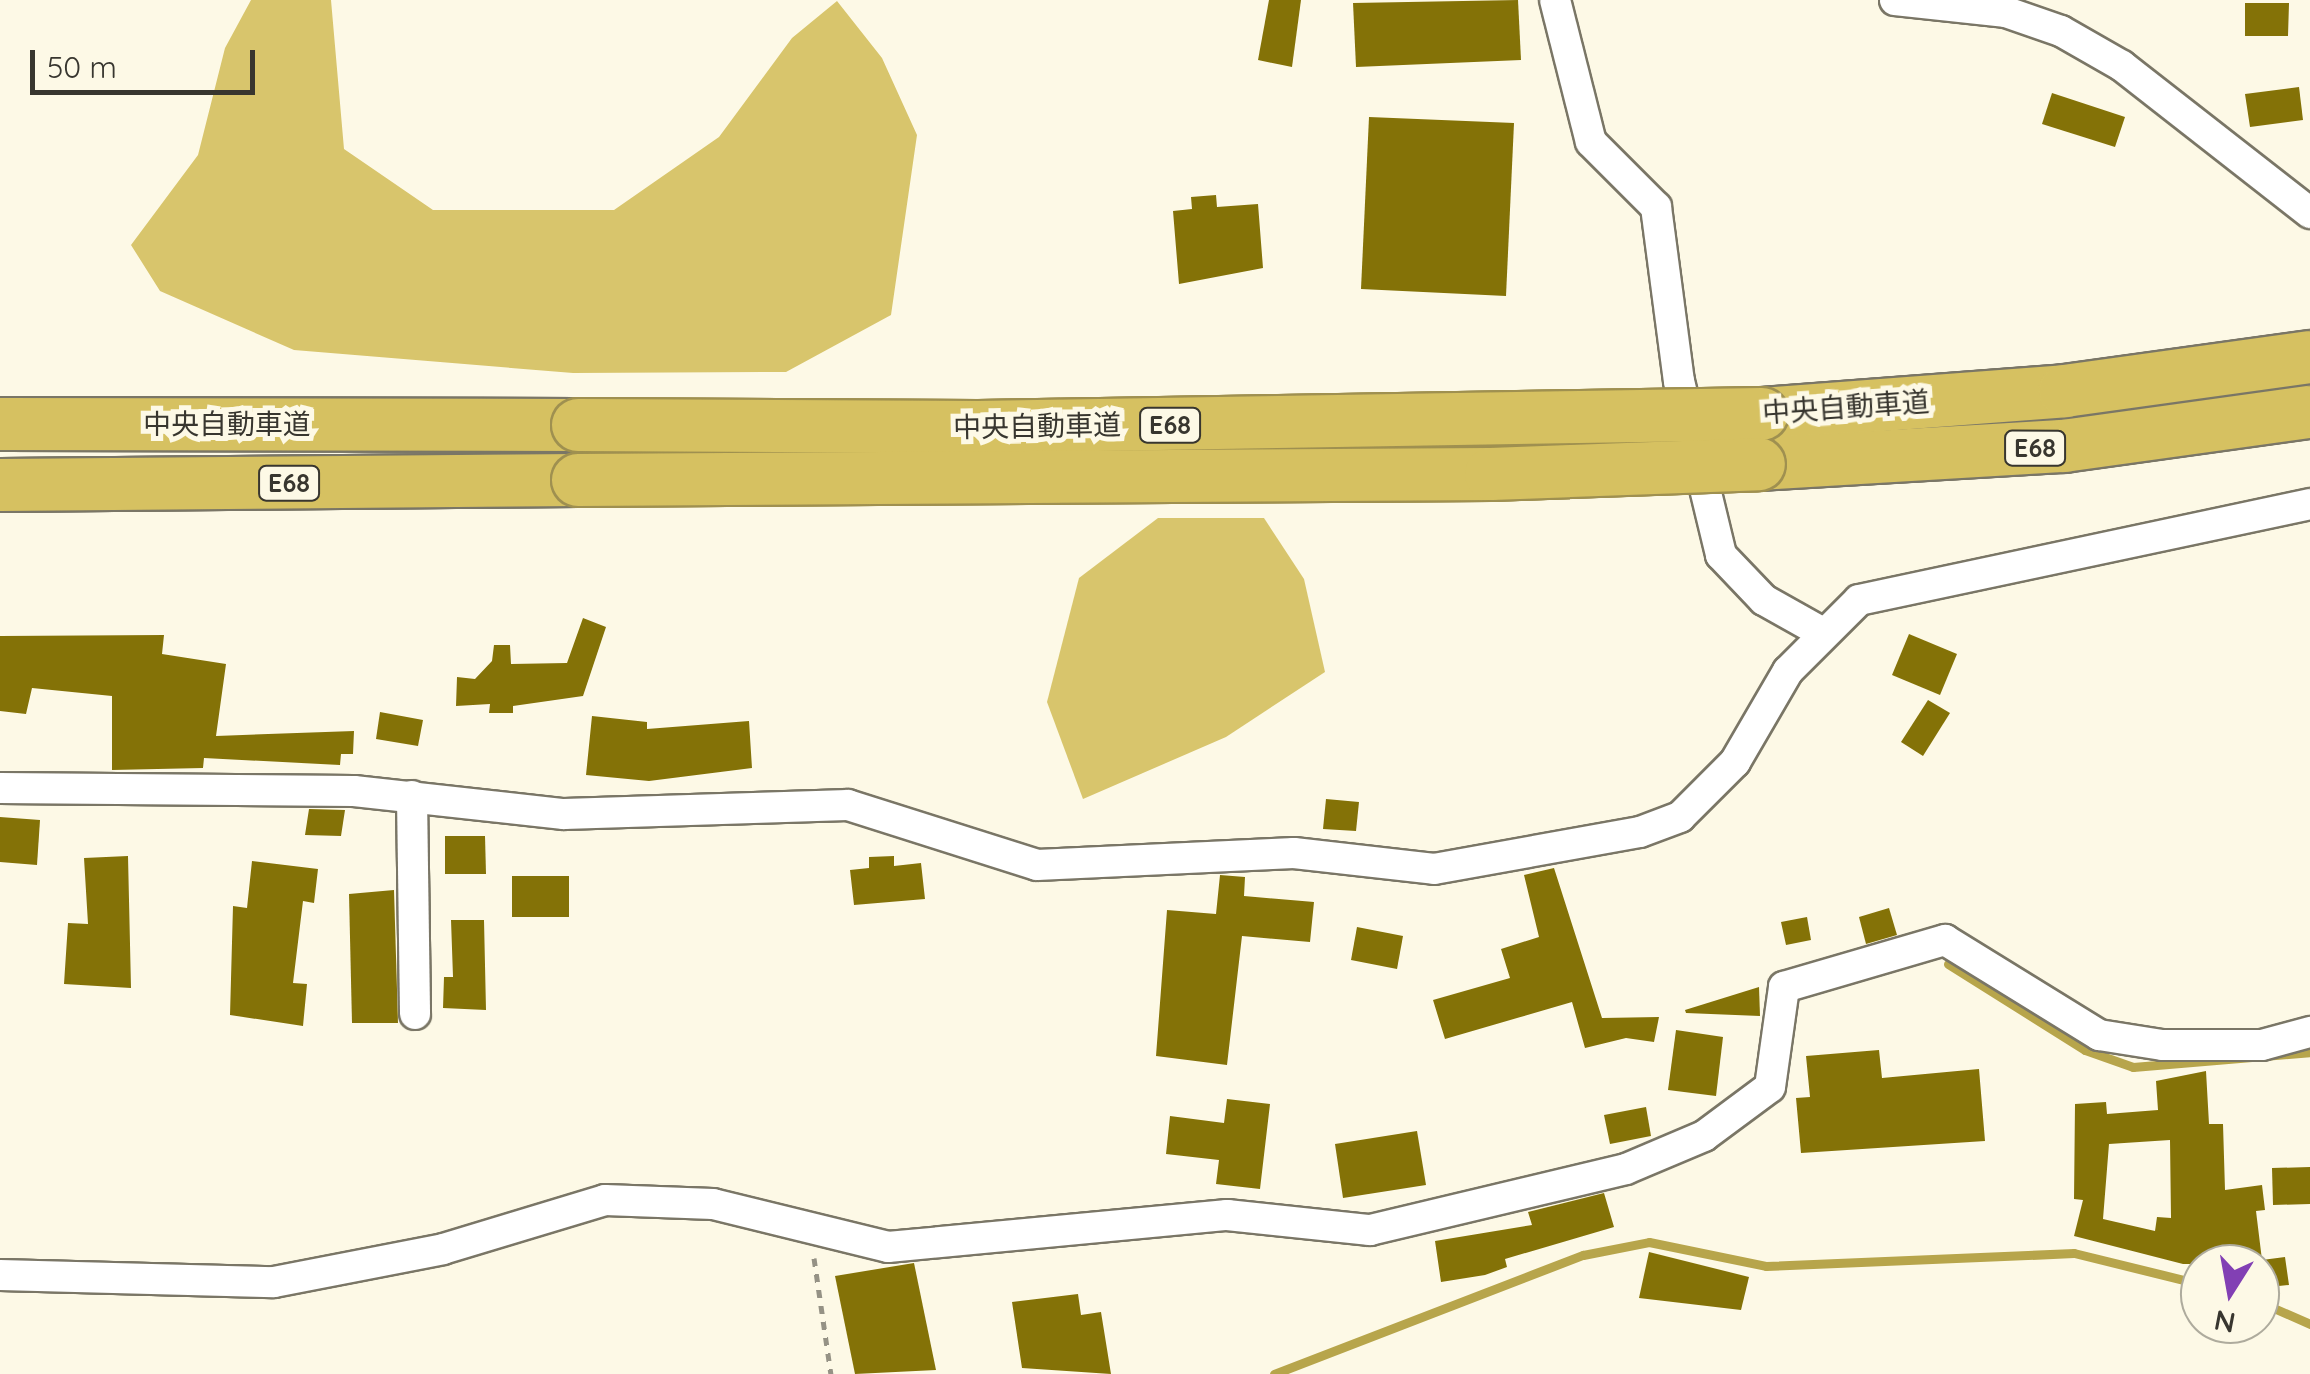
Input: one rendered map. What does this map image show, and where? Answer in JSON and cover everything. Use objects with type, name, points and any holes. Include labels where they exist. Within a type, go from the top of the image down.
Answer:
[{"type":"highway","name":"中央自動車道","points":[[0,485],[1491,474],[1760,439],[2065,390],[2310,357]]},
{"type":"highway","name":"中央自動車道","points":[[0,424],[978,428],[2064,446],[2310,412]]},
{"type":"street","points":[[1556,0],[1591,142],[1656,207],[1679,381],[1721,554],[1764,600],[1821,632]]},
{"type":"street","points":[[1895,0],[2006,12],[2061,32],[2122,66],[2310,214]]},
{"type":"street","points":[[0,788],[412,796],[564,814],[848,805],[1036,865],[1294,853],[1434,869],[1640,832],[1680,817],[1735,762],[1788,670],[1821,632],[1860,600],[1939,578],[2310,504]]},
{"type":"street","points":[[412,796],[415,1014]]},
{"type":"street","points":[[0,1275],[274,1282],[426,1253],[605,1200],[713,1204],[807,1221],[888,1247],[1227,1215],[1370,1230],[1511,1199],[1626,1168],[1704,1136],[1770,1088],[1784,987],[1945,940],[2099,1035],[2162,1045],[2262,1045],[2310,1032]]},
{"type":"path","points":[[807,1221],[831,1374]]},
{"type":"shaded area","points":[[251,0],[331,0],[344,149],[433,210],[614,210],[719,137],[792,38],[837,1],[882,58],[917,135],[891,315],[786,372],[573,373],[294,350],[160,291],[131,245],[198,155],[225,48]]},
{"type":"shaded area","points":[[1158,518],[1264,518],[1304,579],[1325,672],[1226,737],[1083,799],[1047,702],[1079,578]]},
{"type":"building","points":[[1269,0],[1301,0],[1292,67],[1258,60]]},
{"type":"building","points":[[1518,0],[1521,60],[1356,67],[1353,3]]},
{"type":"building","points":[[2245,3],[2289,3],[2288,36],[2245,36]]},
{"type":"building","points":[[2299,87],[2303,120],[2250,127],[2245,94]]},
{"type":"building","points":[[2052,93],[2125,117],[2115,147],[2042,124]]},
{"type":"building","points":[[1369,117],[1514,123],[1506,296],[1361,289]]},
{"type":"building","points":[[1216,195],[1217,207],[1258,204],[1263,268],[1179,284],[1173,211],[1192,209],[1191,197]]},
{"type":"building","points":[[583,618],[606,627],[583,696],[513,706],[513,713],[489,713],[490,704],[456,706],[457,677],[475,679],[492,661],[494,645],[510,645],[511,664],[567,663]]},
{"type":"building","points":[[1909,634],[1957,654],[1940,695],[1892,675]]},
{"type":"building","points":[[164,635],[162,654],[226,664],[216,736],[354,731],[353,754],[341,754],[340,765],[204,758],[203,768],[112,770],[112,696],[32,688],[26,714],[0,711],[0,636]]},
{"type":"building","points":[[1928,700],[1950,713],[1923,756],[1901,742]]},
{"type":"building","points":[[380,712],[423,720],[418,746],[376,739]]},
{"type":"building","points":[[592,716],[647,722],[647,729],[749,721],[752,768],[649,781],[586,775]]},
{"type":"building","points":[[1326,799],[1359,802],[1356,831],[1323,829]]},
{"type":"building","points":[[309,809],[345,810],[341,836],[305,835]]},
{"type":"building","points":[[0,817],[40,820],[37,865],[0,862]]},
{"type":"building","points":[[445,836],[485,836],[486,874],[445,874]]},
{"type":"building","points":[[128,856],[131,988],[64,984],[68,923],[88,924],[84,858]]},
{"type":"building","points":[[894,856],[894,866],[921,863],[925,899],[854,905],[850,870],[869,868],[869,857]]},
{"type":"building","points":[[252,861],[318,869],[314,903],[303,901],[293,983],[307,984],[303,1026],[230,1015],[233,906],[247,908]]},
{"type":"building","points":[[1554,868],[1602,1018],[1659,1017],[1654,1042],[1626,1038],[1585,1048],[1572,1002],[1445,1039],[1433,1000],[1510,978],[1501,949],[1539,937],[1524,875]]},
{"type":"building","points":[[1220,875],[1245,877],[1244,896],[1314,902],[1310,942],[1242,936],[1227,1065],[1156,1056],[1167,910],[1216,914]]},
{"type":"building","points":[[512,876],[569,876],[569,917],[512,917]]},
{"type":"building","points":[[394,890],[398,1023],[352,1023],[349,894]]},
{"type":"building","points":[[1889,908],[1897,935],[1866,944],[1859,917]]},
{"type":"building","points":[[1807,917],[1811,940],[1786,945],[1781,922]]},
{"type":"building","points":[[451,920],[484,920],[486,1010],[443,1008],[444,977],[453,977]]},
{"type":"building","points":[[1357,927],[1403,936],[1397,969],[1351,960]]},
{"type":"building","points":[[1759,987],[1760,1016],[1685,1010]]},
{"type":"building","points":[[1676,1030],[1723,1037],[1716,1096],[1668,1090]]},
{"type":"building","points":[[1879,1050],[1882,1078],[1979,1069],[1985,1141],[1801,1153],[1796,1098],[1810,1097],[1806,1056]]},
{"type":"building","points":[[2206,1071],[2209,1124],[2223,1124],[2225,1190],[2262,1185],[2265,1210],[2256,1211],[2260,1244],[2180,1244],[2180,1263],[2074,1236],[2083,1200],[2074,1199],[2075,1104],[2106,1102],[2107,1114],[2158,1110],[2156,1081]],"holes":[[[2170,1140],[2171,1218],[2157,1217],[2155,1231],[2103,1219],[2109,1144]]]},
{"type":"building","points":[[1227,1099],[1270,1104],[1260,1189],[1216,1184],[1219,1160],[1166,1154],[1170,1116],[1224,1123]]},
{"type":"building","points":[[1646,1107],[1651,1136],[1610,1144],[1604,1115]]},
{"type":"building","points":[[1417,1131],[1426,1185],[1343,1198],[1335,1144]]},
{"type":"building","points":[[2310,1167],[2310,1204],[2273,1205],[2272,1168]]},
{"type":"building","points":[[1604,1193],[1614,1227],[1505,1259],[1507,1267],[1485,1275],[1441,1282],[1435,1241],[1532,1225],[1528,1212]]},
{"type":"building","points":[[1649,1252],[1749,1277],[1741,1310],[1639,1298]]},
{"type":"building","points":[[2285,1257],[2289,1285],[2280,1286],[2280,1258]]},
{"type":"building","points":[[914,1263],[936,1370],[855,1374],[835,1276]]},
{"type":"building","points":[[1078,1294],[1081,1315],[1101,1312],[1111,1374],[1022,1368],[1012,1302]]},
{"type":"waterway","points":[[1948,964],[2085,1050],[2133,1067],[2310,1052]]},
{"type":"waterway","points":[[1274,1374],[1583,1255],[1649,1242],[1766,1266],[2074,1253],[2180,1279]]},
{"type":"waterway","points":[[2280,1311],[2310,1324]]}]
